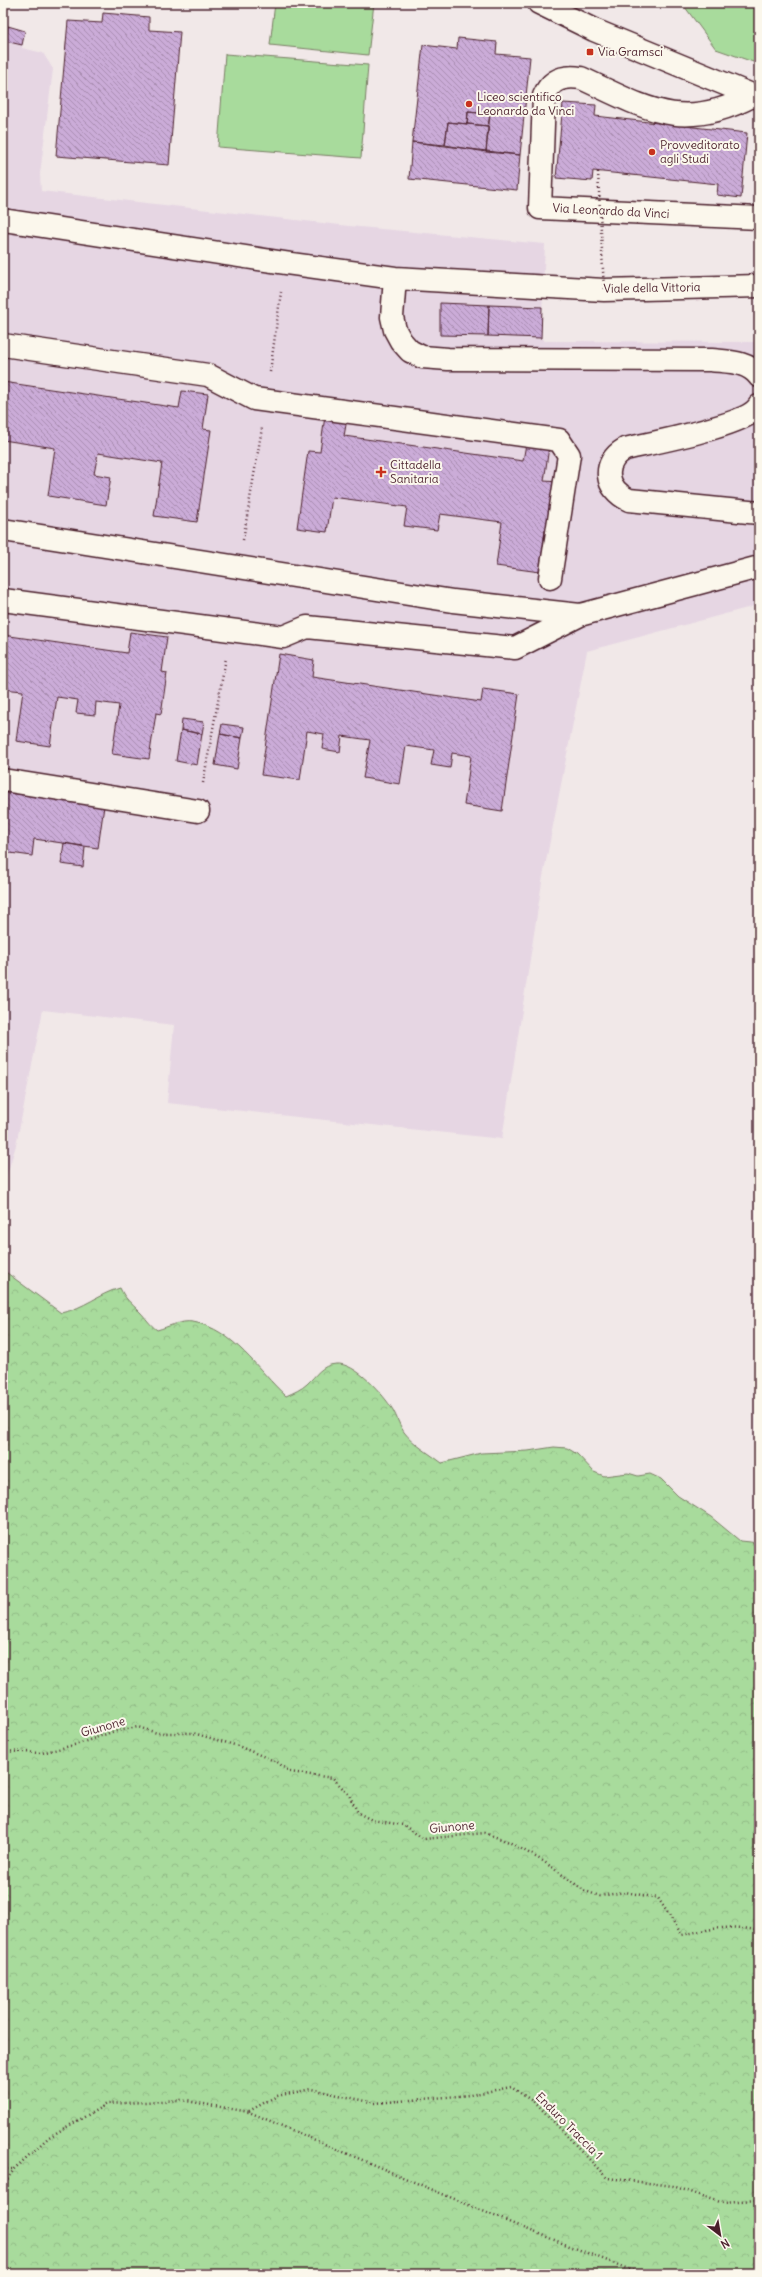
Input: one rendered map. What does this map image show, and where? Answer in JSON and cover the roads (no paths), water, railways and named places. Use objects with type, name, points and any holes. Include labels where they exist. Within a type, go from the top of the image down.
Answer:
[{"type":"street","points":[[540,3],[594,30],[755,97]]},
{"type":"street","name":"Via Leonardo da Vinci","points":[[755,97],[714,112],[694,115],[675,115],[637,105],[581,78],[571,76],[552,82],[544,96],[540,208],[759,218]]},
{"type":"street","name":"Viale della Vittoria","points":[[3,220],[285,264],[395,278],[604,290],[759,286]]},
{"type":"street","points":[[395,278],[392,317],[395,330],[410,351],[422,357],[448,359],[711,360],[742,364],[751,367],[759,376]]},
{"type":"street","points":[[3,345],[208,375],[254,399],[559,440],[569,455],[550,578]]},
{"type":"street","points":[[759,406],[750,415],[704,430],[625,449],[617,454],[609,471],[610,481],[614,489],[620,496],[630,500],[759,513]]},
{"type":"street","points":[[3,530],[453,602],[580,615]]},
{"type":"street","points":[[3,600],[283,637],[307,627],[514,648],[580,615],[759,567]]},
{"type":"street","points":[[3,780],[198,811]]},
{"type":"place","name":"Via Gramsci","points":[[590,52]]},
{"type":"place","name":"Liceo scientifico Leonardo da Vinci","points":[[469,104]]},
{"type":"place","name":"Provveditorato agli Studi","points":[[652,152]]},
{"type":"place","name":"Cittadella Sanitaria","points":[[381,472]]}]
